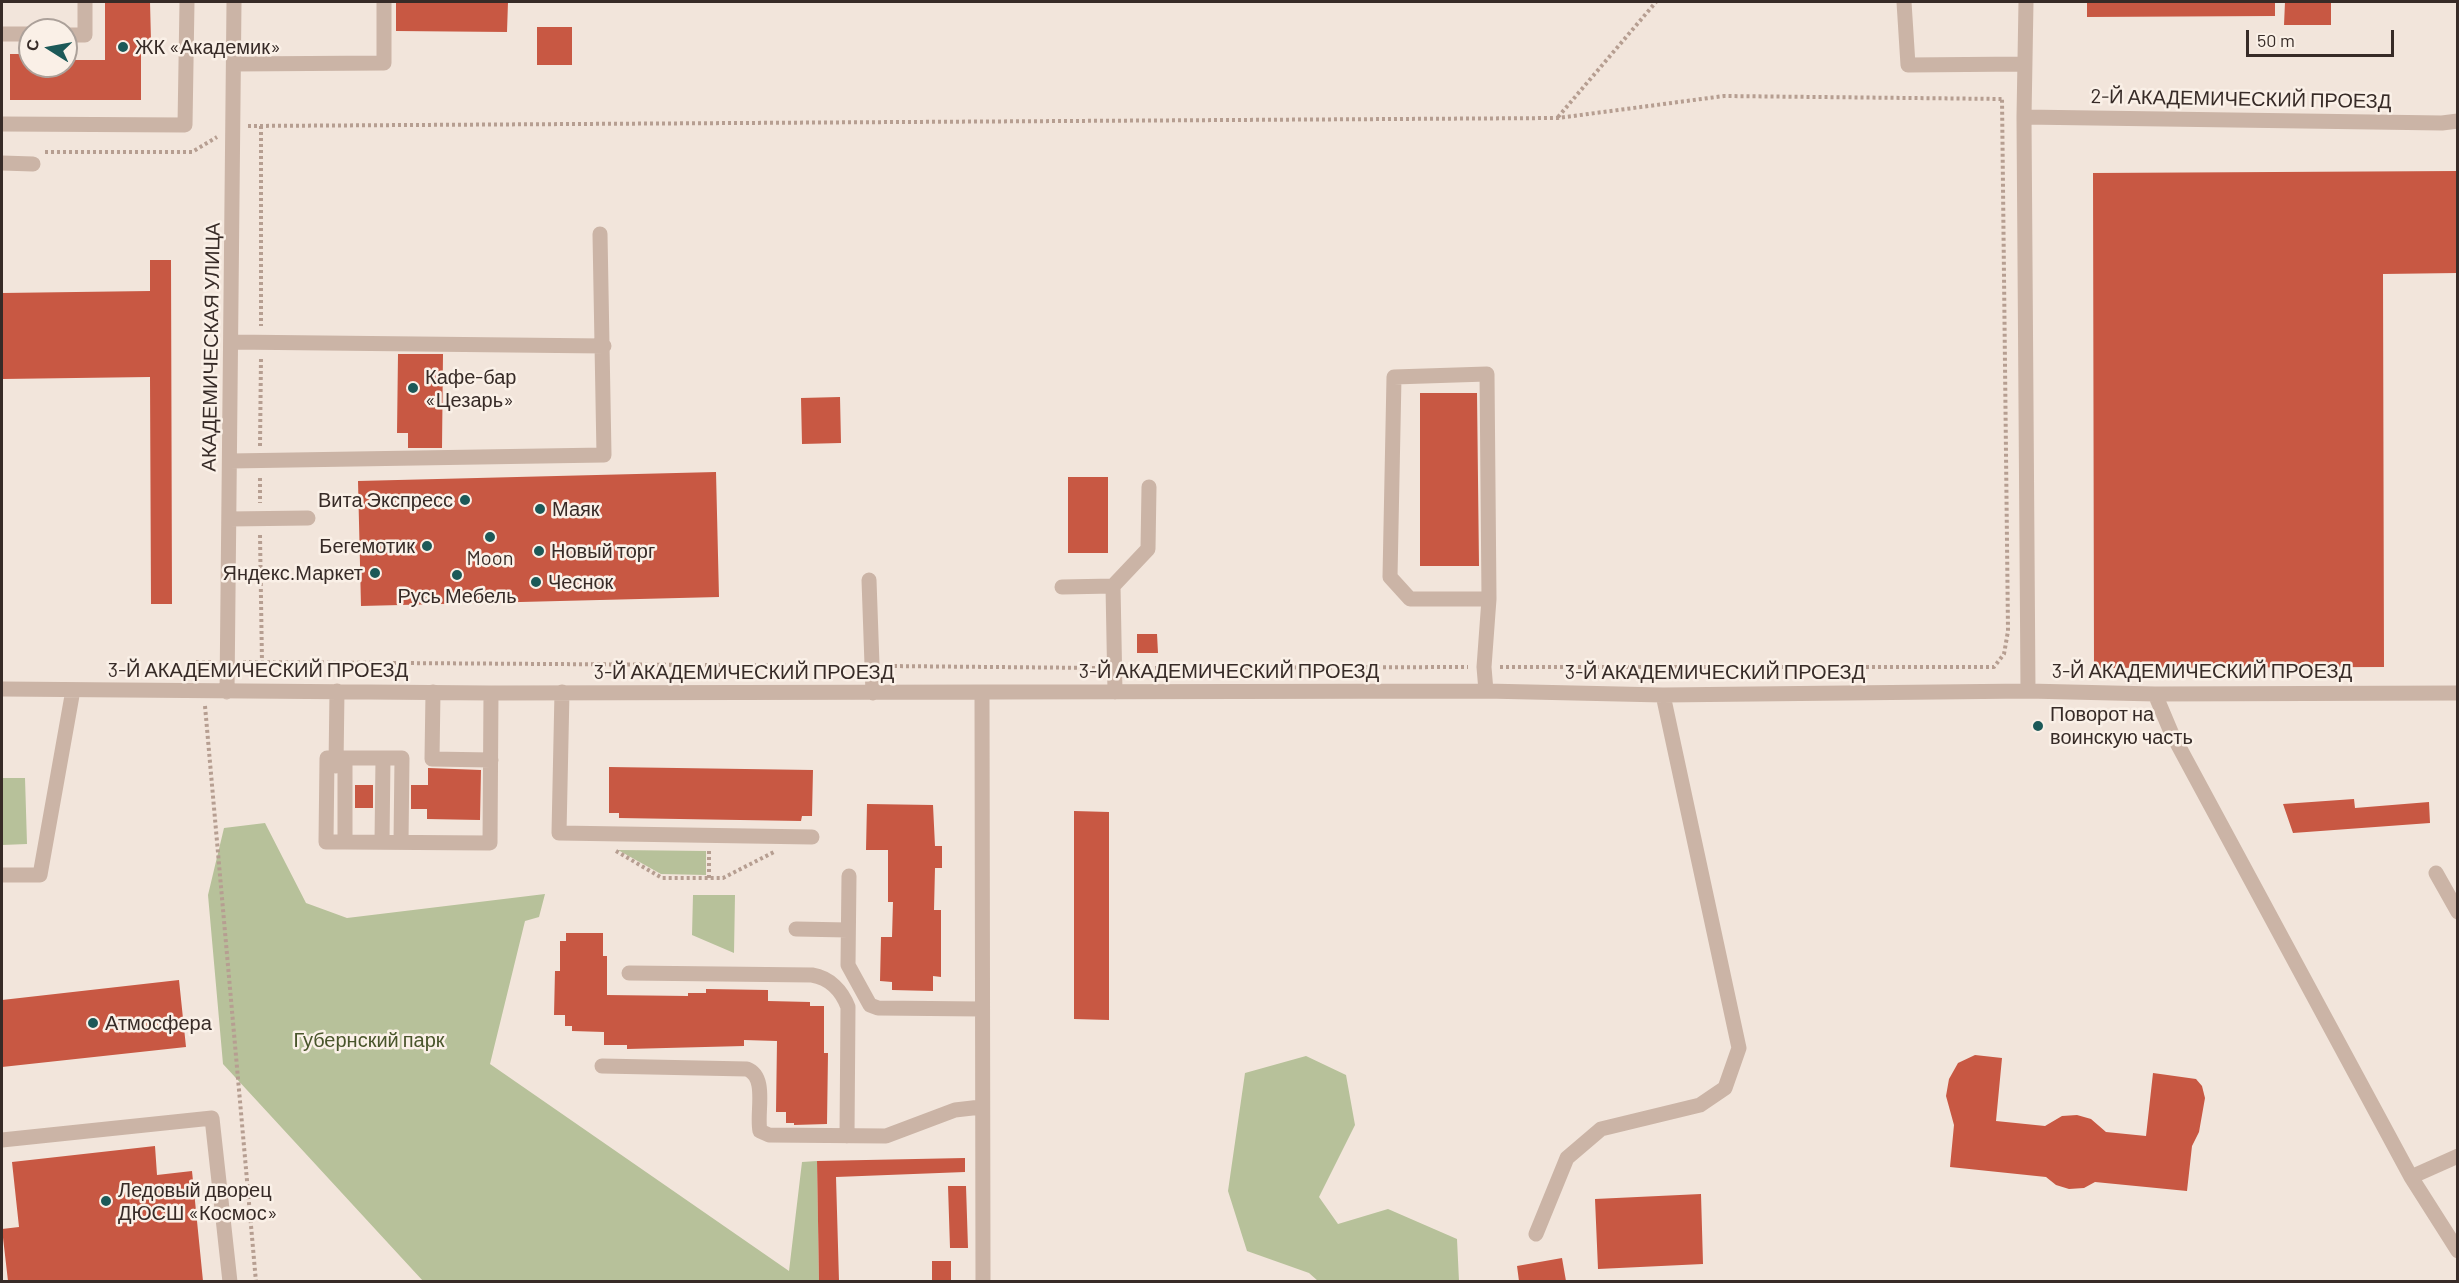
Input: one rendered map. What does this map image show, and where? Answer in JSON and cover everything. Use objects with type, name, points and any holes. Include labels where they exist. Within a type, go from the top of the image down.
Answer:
[{"type":"street","points":[[78,35],[85,35],[85,2]]},
{"type":"street","points":[[2,124],[185,125],[187,2]]},
{"type":"street","name":"АКАДЕМИЧЕСКАЯ УЛИЦА","points":[[227,692],[234,2]]},
{"type":"street","points":[[234,64],[384,63],[384,2]]},
{"type":"street","points":[[1904,2],[1908,65],[2025,64]]},
{"type":"street","points":[[2026,2],[2024,117],[2028,691]]},
{"type":"street","points":[[2,34],[18,34]]},
{"type":"street","name":"2-Й АКАДЕМИЧЕСКИЙ ПРОЕЗД","points":[[2024,117],[2442,123],[2457,121]]},
{"type":"street","points":[[2,164],[35,158]]},
{"type":"street","points":[[231,461],[604,455],[604,346],[600,234]]},
{"type":"street","points":[[231,342],[604,346]]},
{"type":"street","points":[[1486,691],[1484,667],[1489,599],[1487,374],[1394,377],[1390,577],[1410,599],[1489,599]]},
{"type":"street","points":[[1115,692],[1113,586],[1148,549],[1149,487]]},
{"type":"street","points":[[229,519],[308,518]]},
{"type":"street","points":[[869,580],[873,693]]},
{"type":"street","points":[[1062,587],[1113,586]]},
{"type":"street","name":"3-Й АКАДЕМИЧЕСКИЙ ПРОЕЗД","points":[[2,689],[491,693],[1486,691],[1663,695],[2028,691],[2155,694],[2457,693]]},
{"type":"street","points":[[2,875],[40,875],[73,690]]},
{"type":"street","points":[[337,692],[336,758],[326,842],[490,843],[491,693]]},
{"type":"street","points":[[433,692],[432,759],[490,760]]},
{"type":"street","points":[[562,692],[559,833],[812,837]]},
{"type":"street","points":[[982,693],[983,1281]]},
{"type":"street","points":[[2155,694],[2171,732],[2411,1177],[2457,1251]]},
{"type":"street","points":[[1536,1234],[1567,1158],[1601,1129],[1700,1105],[1725,1088],[1739,1048],[1663,695]]},
{"type":"street","points":[[336,758],[392,758],[392,842]]},
{"type":"street","points":[[2436,873],[2457,912]]},
{"type":"street","points":[[849,876],[848,965],[870,1005],[878,1008],[981,1009]]},
{"type":"street","points":[[796,929],[848,930]]},
{"type":"street","points":[[629,973],[812,975],[831,982],[849,1007],[847,1136]]},
{"type":"street","points":[[602,1066],[747,1068],[757,1075],[759,1081],[760,1131],[769,1135],[886,1136],[956,1110],[981,1107]]},
{"type":"street","points":[[2,1140],[212,1118],[230,1281]]},
{"type":"street","points":[[2411,1177],[2457,1156]]},
{"type":"path","points":[[1558,118],[1656,2]]},
{"type":"path","points":[[35,158],[192,152],[234,126],[1558,118],[1724,96],[2002,98],[2024,117]]},
{"type":"path","points":[[261,126],[262,663],[1114,668],[1994,667],[2004,654],[2008,631],[2002,98]]},
{"type":"path","points":[[203,692],[256,1281]]},
{"type":"path","points":[[614,834],[614,850],[662,878],[723,879],[774,855],[775,837]]},
{"type":"path","points":[[709,878],[710,836]]},
{"type":"green space","points":[[2,778],[25,778],[27,844],[2,845]]},
{"type":"green space","name":"Губернский парк","points":[[265,823],[306,903],[347,918],[545,894],[539,917],[525,921],[490,1064],[789,1271],[802,1162],[817,1161],[819,1281],[423,1281],[223,1064],[208,895],[224,828]]},
{"type":"green space","points":[[618,850],[706,851],[706,875],[661,874]]},
{"type":"green space","points":[[693,895],[735,895],[734,953],[692,935]]},
{"type":"green space","points":[[1306,1056],[1346,1075],[1355,1125],[1319,1197],[1338,1224],[1388,1209],[1457,1239],[1459,1281],[1318,1281],[1309,1273],[1247,1251],[1228,1191],[1245,1073]]},
{"type":"building","name":"ЖК «Академик»","points":[[105,2],[150,2],[151,41],[141,41],[141,100],[10,100],[10,54],[18,54],[18,78],[78,78],[78,60],[105,60]]},
{"type":"building","points":[[396,2],[508,2],[507,32],[396,31]]},
{"type":"building","points":[[2087,2],[2275,2],[2275,16],[2087,17]]},
{"type":"building","points":[[2285,2],[2331,2],[2331,25],[2284,25]]},
{"type":"building","points":[[537,27],[572,27],[572,65],[537,65]]},
{"type":"building","points":[[2457,171],[2457,273],[2383,274],[2384,667],[2094,668],[2093,173]]},
{"type":"building","points":[[150,260],[171,260],[172,604],[151,604],[150,377],[2,379],[2,293],[150,291]]},
{"type":"building","points":[[398,354],[443,354],[442,448],[408,448],[408,433],[397,433]]},
{"type":"building","points":[[1420,393],[1477,393],[1479,566],[1420,566]]},
{"type":"building","points":[[840,397],[841,443],[802,444],[801,398]]},
{"type":"building","name":"Новый торг","points":[[716,472],[719,597],[361,606],[358,481]]},
{"type":"building","points":[[1068,477],[1108,477],[1108,553],[1068,553]]},
{"type":"building","points":[[1137,634],[1157,634],[1158,653],[1137,653]]},
{"type":"building","points":[[609,767],[813,770],[812,816],[802,816],[801,821],[619,818],[619,813],[609,813]]},
{"type":"building","points":[[428,768],[481,770],[480,820],[427,819],[427,809],[411,809],[411,785],[428,785]]},
{"type":"building","points":[[355,785],[373,785],[373,808],[355,808]]},
{"type":"building","points":[[2354,799],[2355,808],[2429,802],[2430,823],[2293,833],[2283,804]]},
{"type":"building","points":[[867,804],[933,805],[935,846],[942,846],[942,868],[935,868],[934,910],[941,910],[941,977],[933,976],[933,991],[892,990],[892,982],[880,981],[881,937],[892,937],[893,902],[888,902],[888,850],[866,850]]},
{"type":"building","points":[[1074,811],[1109,812],[1109,1020],[1074,1019]]},
{"type":"building","points":[[566,933],[603,933],[603,956],[607,956],[607,995],[688,996],[688,993],[706,993],[706,989],[768,990],[768,1001],[810,1002],[810,1006],[824,1006],[824,1053],[828,1053],[827,1124],[794,1125],[794,1123],[786,1123],[786,1112],[776,1112],[777,1041],[744,1040],[744,1046],[627,1049],[627,1045],[604,1045],[604,1032],[572,1031],[572,1026],[565,1026],[565,1015],[554,1015],[555,971],[560,971],[560,941],[566,941]]},
{"type":"building","name":"Атмосфера","points":[[179,980],[186,1047],[2,1067],[2,1000]]},
{"type":"building","points":[[1975,1055],[2002,1058],[1996,1121],[2045,1126],[2062,1116],[2077,1115],[2091,1119],[2106,1132],[2146,1136],[2153,1073],[2196,1079],[2202,1086],[2205,1098],[2199,1132],[2192,1146],[2187,1191],[2095,1182],[2084,1188],[2069,1189],[2056,1185],[2046,1177],[1950,1167],[1954,1125],[1946,1096],[1949,1079],[1958,1063]]},
{"type":"building","name":"Ледовый дворец ДЮСШ «Космос»","points":[[155,1146],[157,1175],[192,1171],[203,1281],[8,1281],[2,1229],[19,1227],[12,1162]]},
{"type":"building","points":[[965,1158],[965,1172],[836,1177],[839,1281],[819,1281],[817,1161]]},
{"type":"building","points":[[948,1186],[966,1186],[968,1248],[950,1248]]},
{"type":"building","points":[[1701,1194],[1703,1264],[1598,1269],[1595,1199]]},
{"type":"building","points":[[1562,1258],[1566,1281],[1519,1281],[1517,1266]]},
{"type":"building","points":[[932,1261],[951,1261],[951,1281],[932,1281]]},
{"type":"place","name":"ЖК «Академик»","points":[[123,47]]},
{"type":"place","name":"Кафе-бар «Цезарь»","points":[[413,388]]},
{"type":"place","name":"Вита Экспресс","points":[[465,500]]},
{"type":"place","name":"Маяк","points":[[540,509]]},
{"type":"place","name":"Moon","points":[[490,537]]},
{"type":"place","name":"Бегемотик","points":[[427,546]]},
{"type":"place","name":"Новый торг","points":[[539,551]]},
{"type":"place","name":"Яндекс.Маркет","points":[[375,573]]},
{"type":"place","name":"Русь Мебель","points":[[457,575]]},
{"type":"place","name":"Чеснок","points":[[536,582]]},
{"type":"place","name":"Поворот на воинскую часть","points":[[2038,726]]},
{"type":"place","name":"Атмосфера","points":[[93,1023]]},
{"type":"place","name":"Ледовый дворец ДЮСШ «Космос»","points":[[106,1201]]}]
